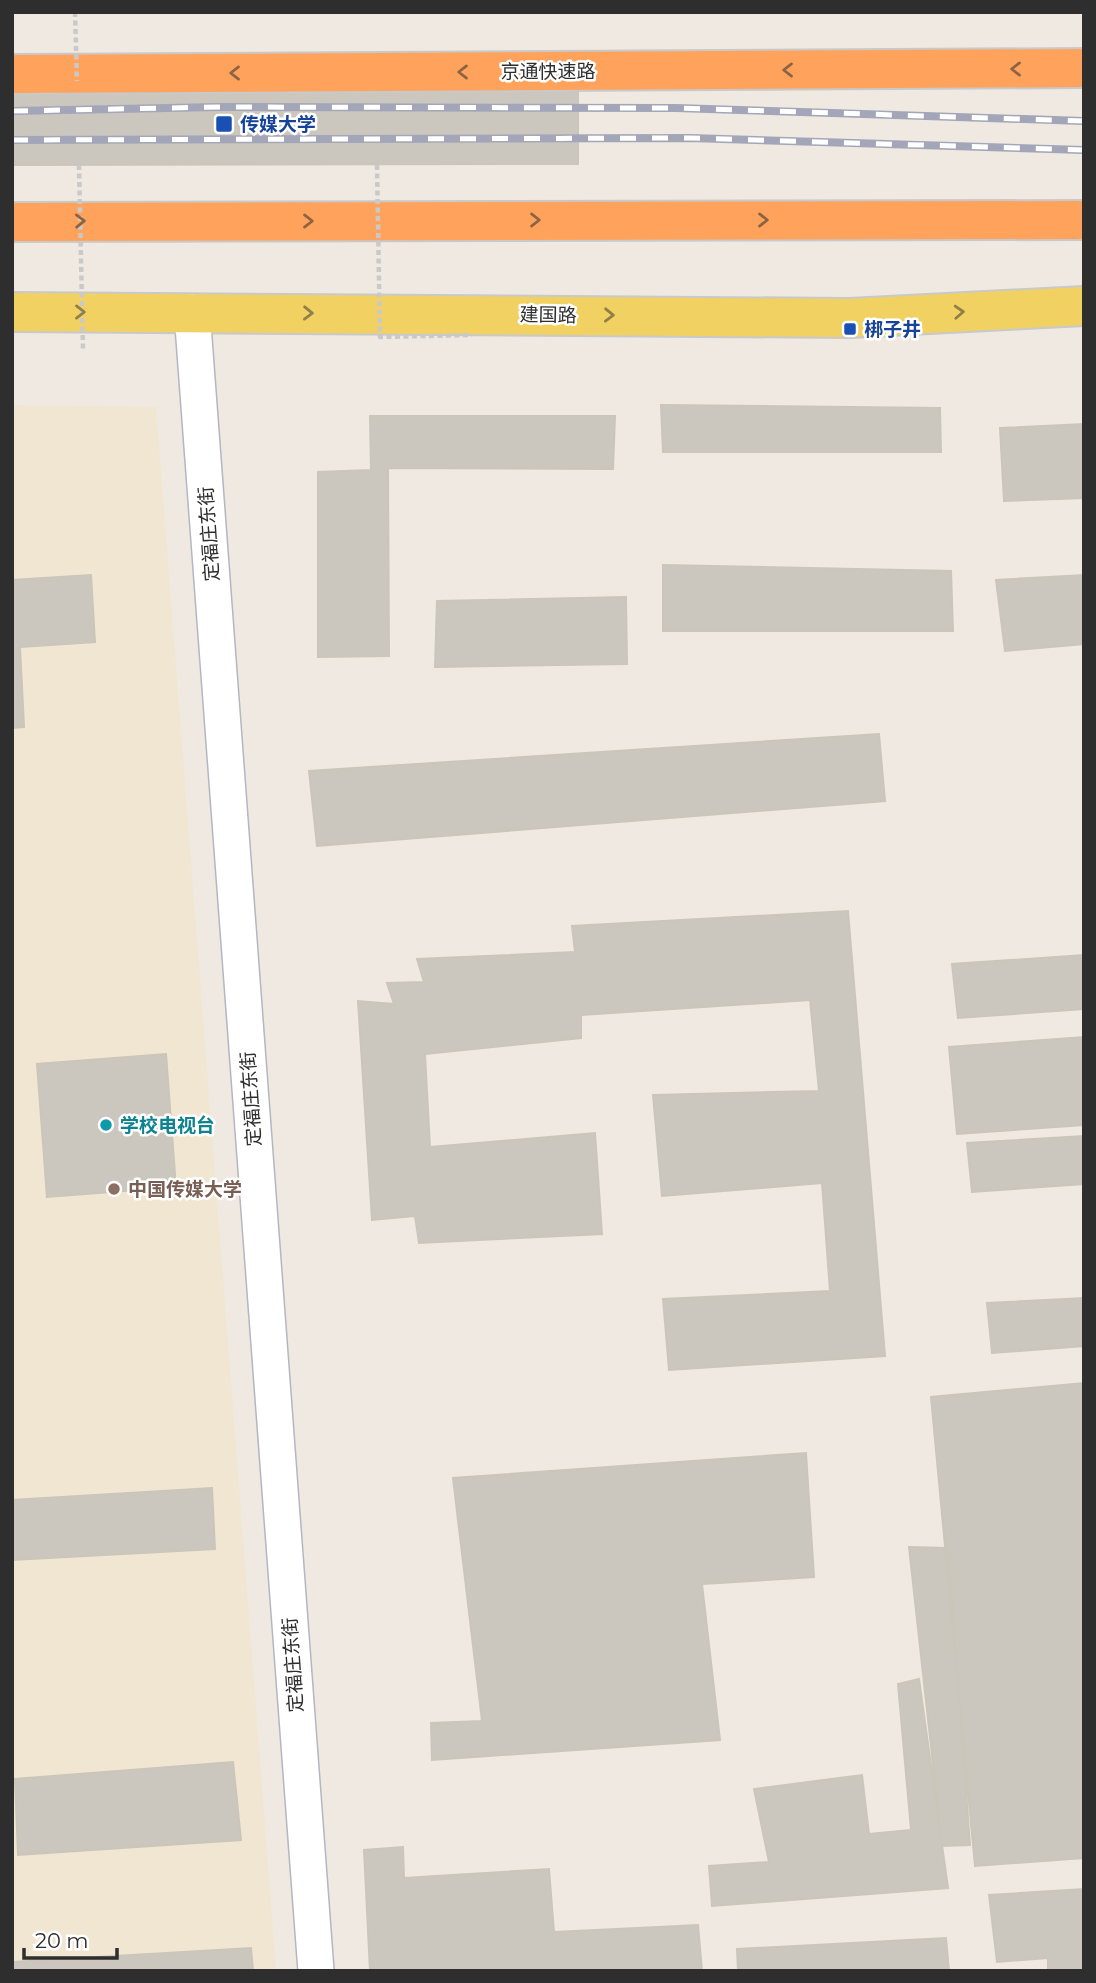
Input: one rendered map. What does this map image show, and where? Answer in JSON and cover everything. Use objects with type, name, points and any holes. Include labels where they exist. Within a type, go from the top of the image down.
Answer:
[{"type":"highway","name":"京通快速路","points":[[12,74],[1084,68]]},
{"type":"highway","points":[[12,222],[1084,220]]},
{"type":"main road","name":"建国路","points":[[12,312],[850,318],[1084,306]]},
{"type":"street","name":"定福庄东街","points":[[192,312],[316,1971]]},
{"type":"path","points":[[75,12],[77,81]]},
{"type":"path","points":[[377,164],[380,337],[472,335]]},
{"type":"path","points":[[79,165],[83,350]]},
{"type":"shaded area","name":"中国传媒大学","points":[[12,405],[156,407],[276,1971],[12,1971]]},
{"type":"building","points":[[578,80],[578,164],[12,165],[12,81]]},
{"type":"building","points":[[661,405],[940,408],[941,452],[663,452]]},
{"type":"building","points":[[370,416],[615,416],[613,469],[388,468],[389,656],[318,657],[318,472],[371,470]]},
{"type":"building","points":[[1084,424],[1084,498],[1004,501],[1000,428]]},
{"type":"building","points":[[663,565],[951,571],[953,631],[663,631]]},
{"type":"building","points":[[91,575],[95,642],[20,647],[24,727],[12,728],[12,580]]},
{"type":"building","points":[[1084,575],[1084,644],[1005,651],[996,580]]},
{"type":"building","points":[[626,597],[627,664],[435,667],[437,601]]},
{"type":"building","points":[[879,734],[885,801],[317,846],[309,771]]},
{"type":"building","points":[[848,911],[885,1356],[669,1370],[663,1299],[830,1291],[822,1183],[662,1196],[653,1095],[819,1091],[810,1000],[581,1015],[581,1038],[425,1054],[430,1147],[595,1133],[602,1234],[419,1243],[415,1216],[372,1220],[358,1001],[394,1004],[387,983],[424,982],[417,959],[575,952],[572,926]]},
{"type":"building","points":[[1084,955],[1084,1009],[958,1018],[952,964]]},
{"type":"building","points":[[1084,1037],[1084,1125],[957,1134],[949,1047]]},
{"type":"building","name":"学校电视台","points":[[166,1054],[176,1187],[47,1197],[37,1064]]},
{"type":"building","points":[[1084,1136],[1084,1184],[972,1192],[967,1143]]},
{"type":"building","points":[[1084,1298],[1084,1346],[992,1353],[987,1303]]},
{"type":"building","points":[[1084,1383],[1084,1858],[975,1866],[931,1397]]},
{"type":"building","points":[[806,1453],[814,1577],[702,1584],[720,1740],[432,1760],[431,1723],[482,1721],[453,1478]]},
{"type":"building","points":[[212,1488],[215,1549],[12,1560],[12,1500]]},
{"type":"building","points":[[909,1547],[948,1548],[970,1845],[942,1846]]},
{"type":"building","points":[[919,1679],[948,1888],[712,1906],[709,1866],[769,1862],[754,1789],[862,1775],[869,1834],[911,1830],[898,1684]]},
{"type":"building","points":[[233,1762],[241,1840],[18,1855],[15,1779]]},
{"type":"building","points":[[403,1847],[404,1878],[549,1869],[554,1932],[698,1925],[702,1971],[370,1971],[364,1850]]},
{"type":"building","points":[[1084,1889],[1084,1971],[1048,1971],[1048,1958],[997,1962],[989,1895]]},
{"type":"building","points":[[946,1938],[949,1971],[738,1971],[737,1949]]},
{"type":"building","points":[[251,1948],[253,1971],[12,1971],[12,1962]]},
{"type":"railway","points":[[12,111],[220,107],[676,108],[1084,121]]},
{"type":"railway","points":[[12,140],[690,138],[1084,150]]},
{"type":"place","name":"传媒大学","points":[[224,124]]},
{"type":"place","name":"梆子井","points":[[850,329]]},
{"type":"place","name":"学校电视台","points":[[106,1125]]},
{"type":"place","name":"中国传媒大学","points":[[114,1189]]}]
